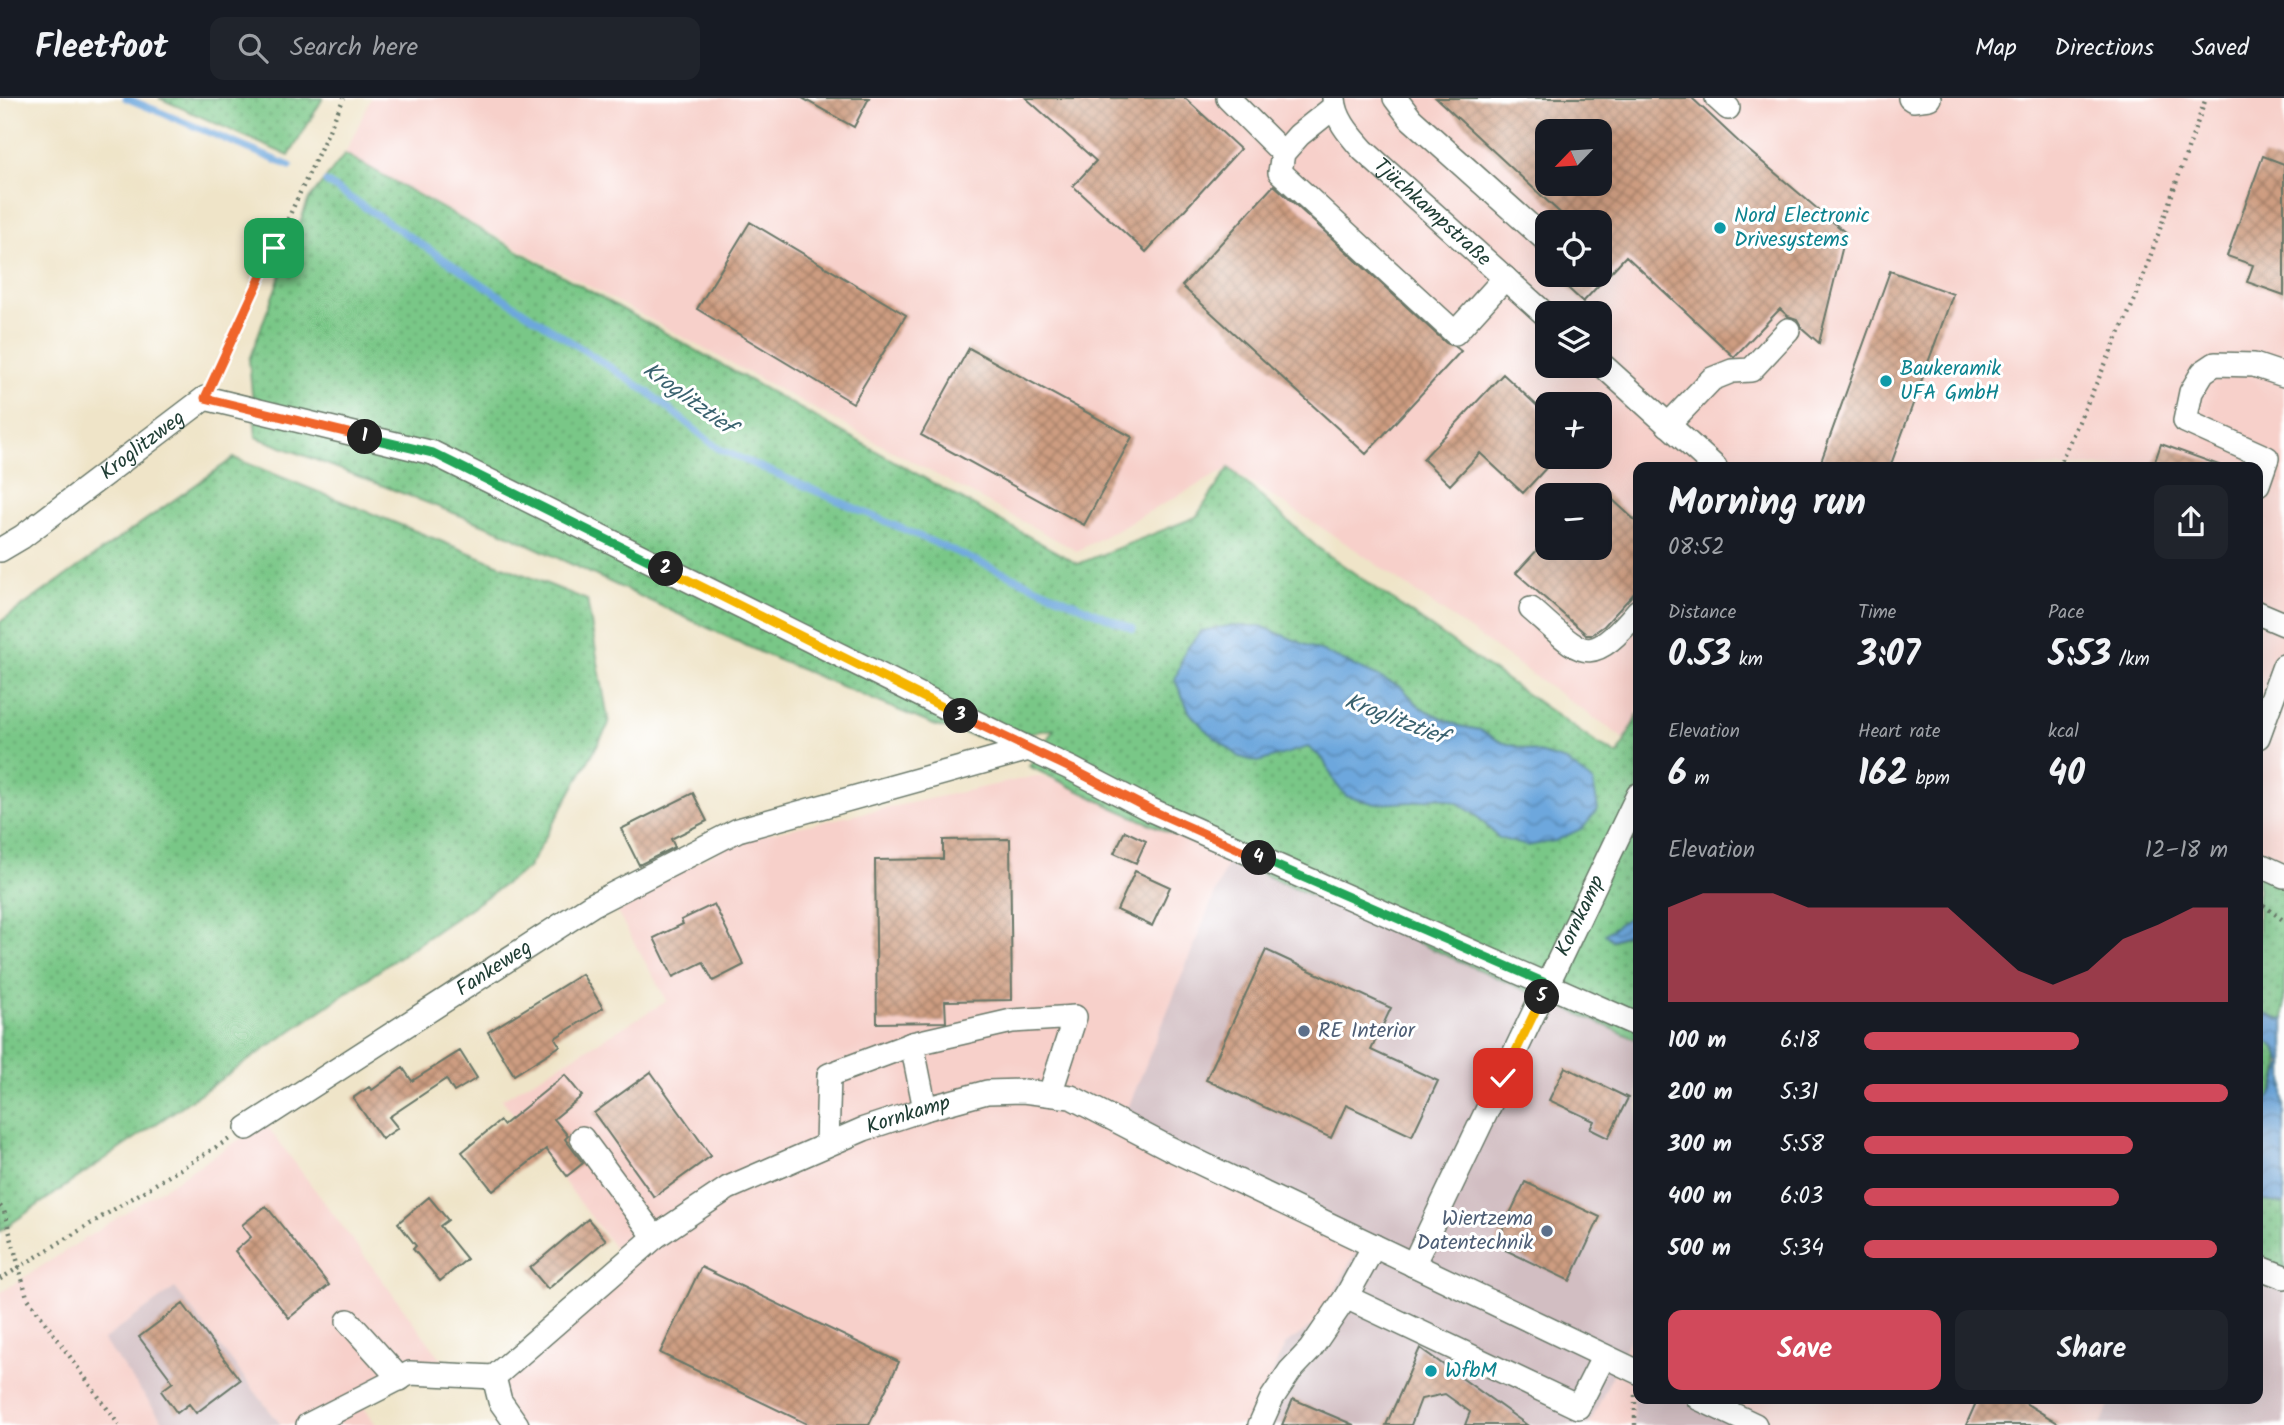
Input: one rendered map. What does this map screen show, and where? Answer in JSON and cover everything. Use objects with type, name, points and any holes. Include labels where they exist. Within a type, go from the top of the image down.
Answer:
[{"type":"street","points":[[1228,98],[1283,153]]},
{"type":"street","points":[[1395,98],[1411,120],[1535,230]]},
{"type":"street","points":[[1910,98],[1929,98]]},
{"type":"street","points":[[1334,102],[1283,153],[1280,172],[1455,333],[1505,278]]},
{"type":"street","name":"Tjüchkampstraße","points":[[1334,102],[1344,128],[1363,150],[1535,305]]},
{"type":"street","points":[[1668,425],[1712,379],[1731,372],[1751,370],[1788,330]]},
{"type":"street","points":[[2263,470],[2267,458],[2185,421],[2189,401],[2203,372],[2215,364],[2254,365],[2284,375]]},
{"type":"street","points":[[1612,374],[1709,462]]},
{"type":"street","name":"Kroglitzweg","points":[[0,550],[33,529],[205,398],[433,453],[1151,810],[1633,1023]]},
{"type":"street","points":[[1531,609],[1576,648],[1586,650],[1601,649],[1618,635],[1633,617]]},
{"type":"street","points":[[2263,615],[2284,624]]},
{"type":"street","points":[[2263,723],[2284,666]]},
{"type":"street","name":"Fankeweg","points":[[247,1128],[592,905],[738,830],[1028,749]]},
{"type":"street","name":"Kornkamp","points":[[1413,1265],[1633,806]]},
{"type":"street","points":[[2263,866],[2284,876]]},
{"type":"street","points":[[827,1144],[829,1075],[912,1044],[1012,1021],[1074,1017],[1050,1094]]},
{"type":"street","points":[[912,1044],[925,1109]]},
{"type":"street","name":"Kornkamp","points":[[494,1377],[655,1237],[728,1188],[827,1144],[925,1109],[987,1092],[1023,1091],[1071,1097],[1169,1148],[1633,1370]]},
{"type":"street","points":[[582,1138],[655,1237]]},
{"type":"street","points":[[1260,1425],[1278,1389],[1290,1371],[1310,1350],[1346,1297],[1374,1246]]},
{"type":"street","points":[[2263,1269],[2284,1277]]},
{"type":"street","points":[[1346,1297],[1574,1416],[1604,1356]]},
{"type":"street","points":[[348,1321],[400,1379]]},
{"type":"street","points":[[308,1425],[410,1373],[494,1377],[500,1401],[517,1425]]},
{"type":"street","points":[[1711,1404],[1755,1425]]},
{"type":"path","points":[[205,398],[344,98]]},
{"type":"path","points":[[2061,462],[2136,297],[2206,98]]},
{"type":"path","points":[[2263,905],[2284,921]]},
{"type":"path","points":[[0,1279],[247,1128]]},
{"type":"path","points":[[0,1206],[4,1211],[27,1297],[119,1425]]},
{"type":"path","points":[[1635,1425],[1636,1404]]},
{"type":"shaded area","points":[[371,98],[2284,98],[2284,860],[2263,850],[2263,462],[1633,462],[1633,745],[1356,550],[1229,468],[1077,551],[345,154]]},
{"type":"shaded area","points":[[1036,776],[1082,785],[1234,847],[1362,1241],[1319,1321],[1285,1345],[1249,1425],[517,1425],[494,1377],[625,1262],[502,1099],[667,1001],[613,905],[742,839]]},
{"type":"shaded area","points":[[1234,847],[1633,1023],[1633,1331],[1589,1425],[1249,1425],[1285,1345],[1319,1321],[1362,1241],[1122,1123]]},
{"type":"shaded area","points":[[265,1123],[453,1375],[410,1373],[359,1400],[376,1425],[281,1425],[175,1288],[104,1340],[166,1425],[0,1425],[0,1293]]},
{"type":"shaded area","points":[[2263,1269],[2284,1277],[2284,1425],[2101,1425],[2110,1404],[2263,1404]]},
{"type":"shaded area","points":[[175,1288],[281,1425],[166,1425],[103,1340]]},
{"type":"shaded area","points":[[1633,1331],[1635,1425],[1589,1425]]},
{"type":"shaded area","points":[[1633,1404],[1711,1404],[1755,1425],[1633,1425]]},
{"type":"shaded area","points":[[1711,1404],[2113,1404],[2104,1425],[1755,1425]]},
{"type":"green space","points":[[159,98],[323,98],[289,156]]},
{"type":"green space","points":[[345,154],[1078,564],[1196,517],[1229,468],[1317,547],[1596,743],[1618,755],[1633,724],[1633,915],[1613,940],[1633,933],[1633,1038],[1112,807],[1029,766],[1054,729],[987,739],[936,726],[762,653],[498,530],[256,437],[249,360],[308,201]],"holes":[[[1261,626],[1401,687],[1421,708],[1459,726],[1480,730],[1501,742],[1566,761],[1499,838],[1477,816],[1458,803],[1439,797],[1413,802],[1336,784],[1323,759],[1308,747],[1209,733],[1190,713],[1175,680]]]},
{"type":"green space","points":[[234,458],[587,600],[609,724],[528,868],[0,1231],[0,622]]},
{"type":"green space","points":[[2263,875],[2284,885],[2284,1019],[2263,1013]]},
{"type":"green space","points":[[2263,1038],[2276,1047],[2279,1063],[2273,1091],[2264,1106]]},
{"type":"green space","points":[[2263,1201],[2284,1204],[2284,1289],[2263,1281]]},
{"type":"water","points":[[1229,626],[1261,626],[1401,687],[1421,708],[1459,726],[1480,730],[1501,742],[1566,761],[1593,782],[1598,809],[1583,828],[1555,841],[1527,846],[1499,838],[1477,816],[1458,803],[1439,797],[1376,804],[1346,796],[1336,784],[1323,759],[1308,747],[1258,762],[1240,757],[1209,733],[1190,713],[1175,680],[1185,651],[1201,631]]},
{"type":"water","points":[[1633,914],[1633,933],[1612,940],[1605,934]]},
{"type":"water","points":[[2263,1013],[2284,1019],[2284,1204],[2263,1201],[2263,1106],[2275,1090],[2282,1064],[2276,1047],[2263,1038]]},
{"type":"building","points":[[802,98],[869,98],[854,127]]},
{"type":"building","points":[[1026,98],[1185,98],[1240,149],[1146,252],[1073,186],[1096,161]]},
{"type":"building","name":"Nord Electronic Drivesystems","points":[[1436,98],[1692,98],[1741,144],[1846,233],[1819,343],[1802,328],[1797,319],[1780,309],[1734,357],[1626,256],[1612,271],[1612,210],[1557,210],[1542,196],[1612,196],[1612,119],[1535,119],[1535,190]]},
{"type":"building","points":[[2263,156],[2284,164],[2284,295],[2247,282],[2253,265],[2227,256]]},
{"type":"building","points":[[1274,185],[1446,343],[1461,351],[1366,454],[1182,286]]},
{"type":"building","points":[[750,222],[906,315],[853,403],[697,309]]},
{"type":"building","name":"Baukeramik UFA GmbH","points":[[1890,271],[1953,294],[1892,462],[1821,462]]},
{"type":"building","name":"Nord Electronic Drivesystems","points":[[1567,287],[1597,287],[1584,301]]},
{"type":"building","points":[[969,348],[1132,437],[1084,525],[921,435]]},
{"type":"building","points":[[1503,374],[1535,404],[1535,469],[1545,469],[1523,493],[1480,453],[1450,485],[1423,459]]},
{"type":"building","points":[[2161,444],[2211,462],[2155,462]]},
{"type":"building","points":[[1612,499],[1633,518],[1633,594],[1604,626],[1591,635],[1587,635],[1516,573],[1535,552],[1535,560],[1612,560]]},
{"type":"building","points":[[693,793],[707,821],[671,839],[675,847],[639,865],[621,829]]},
{"type":"building","points":[[1125,831],[1146,841],[1136,863],[1114,853]]},
{"type":"building","points":[[1010,839],[1012,1000],[945,1001],[946,1022],[877,1023],[875,860],[943,859],[943,840]]},
{"type":"building","points":[[1135,871],[1170,887],[1152,926],[1117,910]]},
{"type":"building","points":[[714,904],[744,965],[713,981],[703,962],[673,977],[654,938],[683,924],[681,920]]},
{"type":"building","name":"RE Interior","points":[[1266,950],[1391,1008],[1371,1050],[1438,1081],[1412,1136],[1346,1105],[1331,1138],[1206,1080]]},
{"type":"building","points":[[582,974],[603,1008],[555,1038],[560,1046],[514,1075],[488,1032]]},
{"type":"building","points":[[460,1051],[477,1078],[454,1092],[446,1079],[389,1117],[398,1128],[382,1139],[353,1098],[369,1087],[372,1090],[403,1068],[412,1081]]},
{"type":"building","points":[[1565,1067],[1628,1098],[1608,1138],[1590,1129],[1594,1121],[1549,1100]]},
{"type":"building","points":[[651,1072],[711,1156],[654,1197],[594,1113]]},
{"type":"building","points":[[565,1075],[582,1096],[554,1119],[568,1136],[565,1139],[583,1163],[567,1176],[546,1149],[493,1191],[462,1152],[500,1121],[503,1125]]},
{"type":"building","name":"Wiertzema Datentechnik","points":[[1525,1182],[1600,1217],[1570,1281],[1495,1245]]},
{"type":"building","points":[[429,1197],[448,1220],[440,1226],[467,1259],[440,1281],[413,1249],[416,1246],[398,1223]]},
{"type":"building","points":[[266,1206],[329,1285],[289,1318],[235,1251],[251,1237],[242,1225]]},
{"type":"building","points":[[588,1219],[606,1240],[548,1289],[530,1268]]},
{"type":"building","points":[[701,1267],[899,1362],[869,1425],[809,1425],[660,1353]]},
{"type":"building","points":[[183,1304],[240,1380],[196,1413],[189,1404],[177,1413],[161,1391],[173,1382],[139,1337]]},
{"type":"building","name":"WfbM","points":[[1420,1348],[1527,1425],[1465,1425],[1470,1412],[1445,1394],[1421,1399],[1411,1425],[1386,1425]]},
{"type":"building","points":[[1293,1399],[1354,1425],[1282,1425]]},
{"type":"building","points":[[1975,1404],[2027,1404],[2061,1425],[1966,1425]]},
{"type":"waterway","name":"Kroglitztief","points":[[126,98],[290,166]]},
{"type":"waterway","name":"Kroglitztief","points":[[326,182],[648,392],[719,449],[1133,629]]},
{"type":"place","name":"Nord Electronic Drivesystems","points":[[1720,228]]},
{"type":"place","name":"Baukeramik UFA GmbH","points":[[1886,381]]},
{"type":"place","name":"RE Interior","points":[[1304,1031]]},
{"type":"place","name":"Wiertzema Datentechnik","points":[[1547,1231]]},
{"type":"place","name":"WfbM","points":[[1431,1371]]},
{"type":"route","points":[[274,248],[205,398],[433,453],[1151,810],[1548,984],[1503,1078]]}]
